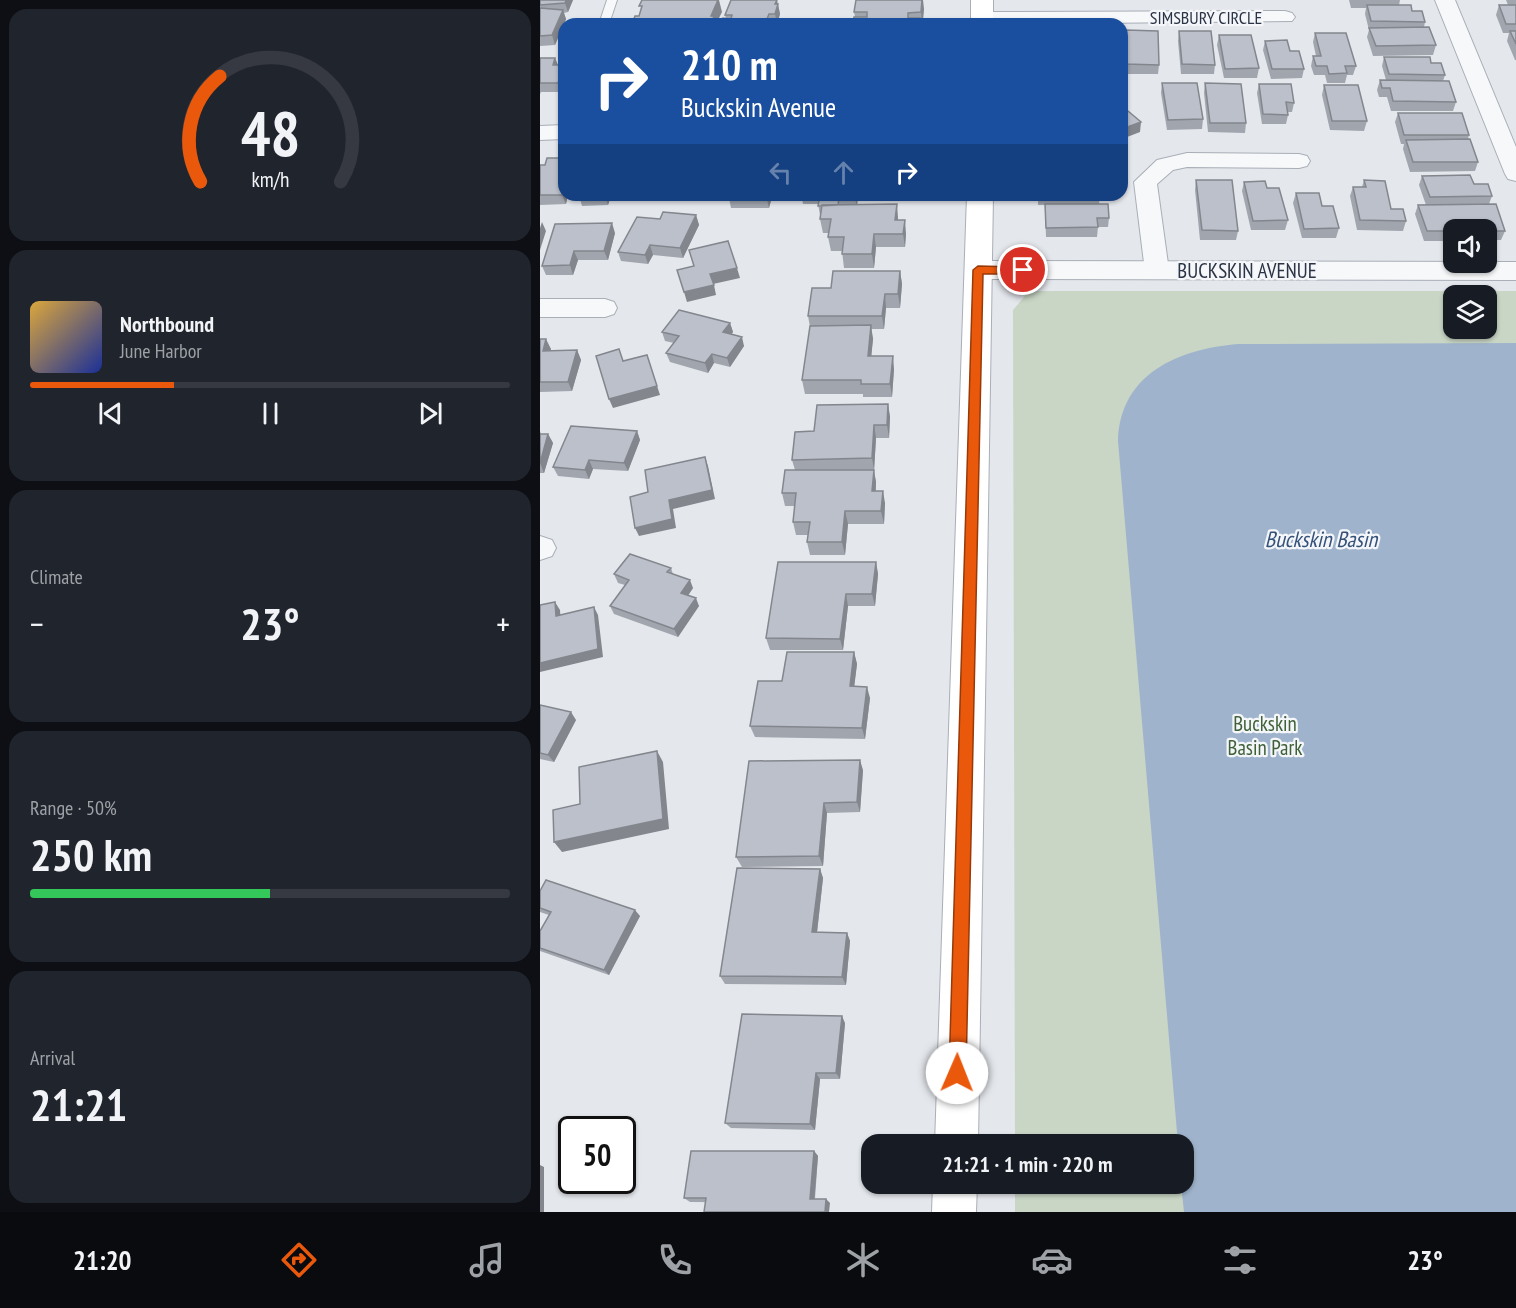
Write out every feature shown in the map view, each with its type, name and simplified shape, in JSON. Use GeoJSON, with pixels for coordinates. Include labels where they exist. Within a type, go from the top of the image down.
{"type":"FeatureCollection","features":[{"type":"Feature","properties":{"kind":"main road"},"geometry":{"type":"LineString","coordinates":[[956,1134],[980,201]]}},
{"type":"Feature","properties":{"kind":"main road"},"geometry":{"type":"LineString","coordinates":[[954,1212],[955,1194]]}},
{"type":"Feature","properties":{"kind":"street"},"geometry":{"type":"LineString","coordinates":[[1445,0],[1516,174]]}},
{"type":"Feature","properties":{"kind":"street","name":"SIMSBURY CIRCLE"},"geometry":{"type":"LineString","coordinates":[[982,14],[1286,18]]}},
{"type":"Feature","properties":{"kind":"street"},"geometry":{"type":"LineString","coordinates":[[540,132],[558,132]]}},
{"type":"Feature","properties":{"kind":"street"},"geometry":{"type":"LineString","coordinates":[[1157,271],[1145,182],[1165,165],[1187,160],[1299,160]]}},
{"type":"Feature","properties":{"kind":"street","name":"BUCKSKIN AVENUE"},"geometry":{"type":"LineString","coordinates":[[978,270],[1516,271]]}},
{"type":"Feature","properties":{"kind":"street"},"geometry":{"type":"LineString","coordinates":[[540,308],[605,308]]}},
{"type":"Feature","properties":{"kind":"lane"},"geometry":{"type":"LineString","coordinates":[[606,18],[612,0]]}},
{"type":"Feature","properties":{"kind":"green space","name":"Buckskin Basin"},"geometry":{"type":"Polygon","coordinates":[[[1029,291],[1443,291],[1443,339],[1497,339],[1497,291],[1516,291],[1516,1212],[1015,1212],[1015,1194],[1194,1194],[1194,1134],[1015,1134],[1013,310],[1029,291]]]}},
{"type":"Feature","properties":{"kind":"water","name":"Buckskin Basin"},"geometry":{"type":"Polygon","coordinates":[[[1516,343],[1516,1212],[1184,1212],[1182,1194],[1194,1194],[1194,1134],[1177,1134],[1118,441],[1121,418],[1129,398],[1141,382],[1157,369],[1195,352],[1238,344],[1516,343]]]}},
{"type":"Feature","properties":{"kind":"building"},"geometry":{"type":"Polygon","coordinates":[[[540,0],[566,0],[565,3],[540,5],[540,0]]]}},
{"type":"Feature","properties":{"kind":"building"},"geometry":{"type":"Polygon","coordinates":[[[642,0],[718,0],[711,16],[714,16],[713,18],[634,18],[639,16],[642,6],[639,6],[642,0]]]}},
{"type":"Feature","properties":{"kind":"building"},"geometry":{"type":"Polygon","coordinates":[[[731,0],[777,0],[775,4],[778,4],[775,14],[769,14],[767,18],[731,18],[732,15],[725,15],[731,0]]]}},
{"type":"Feature","properties":{"kind":"building"},"geometry":{"type":"Polygon","coordinates":[[[856,0],[922,0],[921,12],[908,13],[908,18],[854,18],[867,17],[867,12],[854,12],[856,0]]]}},
{"type":"Feature","properties":{"kind":"building"},"geometry":{"type":"Polygon","coordinates":[[[1367,5],[1411,5],[1412,11],[1422,11],[1425,22],[1371,21],[1367,5]]]}},
{"type":"Feature","properties":{"kind":"building"},"geometry":{"type":"Polygon","coordinates":[[[1499,5],[1516,5],[1516,24],[1506,24],[1499,5]]]}},
{"type":"Feature","properties":{"kind":"building"},"geometry":{"type":"Polygon","coordinates":[[[540,8],[563,10],[552,35],[540,36],[540,8]]]}},
{"type":"Feature","properties":{"kind":"building"},"geometry":{"type":"Polygon","coordinates":[[[1429,27],[1436,45],[1376,46],[1369,28],[1429,27]]]}},
{"type":"Feature","properties":{"kind":"building"},"geometry":{"type":"Polygon","coordinates":[[[1128,30],[1158,31],[1159,65],[1128,64],[1128,30]]]}},
{"type":"Feature","properties":{"kind":"building"},"geometry":{"type":"Polygon","coordinates":[[[1179,31],[1211,31],[1215,65],[1182,64],[1179,31]]]}},
{"type":"Feature","properties":{"kind":"building"},"geometry":{"type":"Polygon","coordinates":[[[1510,31],[1516,31],[1516,44],[1510,31]]]}},
{"type":"Feature","properties":{"kind":"building"},"geometry":{"type":"Polygon","coordinates":[[[1315,33],[1346,33],[1356,66],[1345,66],[1347,73],[1329,74],[1327,66],[1316,66],[1313,56],[1321,56],[1315,33]]]}},
{"type":"Feature","properties":{"kind":"building"},"geometry":{"type":"Polygon","coordinates":[[[1219,35],[1251,35],[1259,68],[1225,69],[1219,35]]]}},
{"type":"Feature","properties":{"kind":"building"},"geometry":{"type":"Polygon","coordinates":[[[1287,40],[1290,51],[1299,51],[1304,69],[1272,69],[1265,41],[1287,40]]]}},
{"type":"Feature","properties":{"kind":"building"},"geometry":{"type":"Polygon","coordinates":[[[1384,57],[1430,57],[1431,63],[1441,63],[1445,75],[1389,74],[1384,57]]]}},
{"type":"Feature","properties":{"kind":"building"},"geometry":{"type":"Polygon","coordinates":[[[540,58],[555,58],[553,65],[558,65],[558,83],[540,83],[540,58]]]}},
{"type":"Feature","properties":{"kind":"building"},"geometry":{"type":"Polygon","coordinates":[[[1380,80],[1449,81],[1456,102],[1393,101],[1390,88],[1382,88],[1380,80]]]}},
{"type":"Feature","properties":{"kind":"building"},"geometry":{"type":"Polygon","coordinates":[[[1162,83],[1197,83],[1203,119],[1168,120],[1162,83]]]}},
{"type":"Feature","properties":{"kind":"building"},"geometry":{"type":"Polygon","coordinates":[[[1205,83],[1241,84],[1246,123],[1210,123],[1205,83]]]}},
{"type":"Feature","properties":{"kind":"building"},"geometry":{"type":"Polygon","coordinates":[[[1259,84],[1291,84],[1294,103],[1286,102],[1288,115],[1263,114],[1259,84]]]}},
{"type":"Feature","properties":{"kind":"building"},"geometry":{"type":"Polygon","coordinates":[[[1324,85],[1358,85],[1367,121],[1332,121],[1324,85]]]}},
{"type":"Feature","properties":{"kind":"building"},"geometry":{"type":"Polygon","coordinates":[[[1128,111],[1141,122],[1128,127],[1128,111]]]}},
{"type":"Feature","properties":{"kind":"building"},"geometry":{"type":"Polygon","coordinates":[[[1398,113],[1462,113],[1469,135],[1404,135],[1398,113]]]}},
{"type":"Feature","properties":{"kind":"building"},"geometry":{"type":"Polygon","coordinates":[[[1470,139],[1478,162],[1413,162],[1406,140],[1470,139]]]}},
{"type":"Feature","properties":{"kind":"building"},"geometry":{"type":"Polygon","coordinates":[[[547,158],[558,158],[558,195],[540,195],[540,165],[545,165],[547,158]]]}},
{"type":"Feature","properties":{"kind":"building"},"geometry":{"type":"Polygon","coordinates":[[[1470,175],[1474,184],[1488,184],[1492,196],[1430,197],[1422,176],[1470,175]]]}},
{"type":"Feature","properties":{"kind":"building"},"geometry":{"type":"Polygon","coordinates":[[[1196,180],[1232,180],[1238,231],[1202,230],[1196,180]]]}},
{"type":"Feature","properties":{"kind":"building"},"geometry":{"type":"Polygon","coordinates":[[[1364,180],[1385,181],[1391,209],[1403,209],[1406,221],[1360,220],[1353,187],[1366,187],[1364,180]]]}},
{"type":"Feature","properties":{"kind":"building"},"geometry":{"type":"Polygon","coordinates":[[[1265,181],[1267,188],[1279,188],[1288,220],[1253,221],[1244,182],[1265,181]]]}},
{"type":"Feature","properties":{"kind":"building"},"geometry":{"type":"Polygon","coordinates":[[[1296,193],[1319,193],[1322,206],[1333,206],[1339,228],[1304,229],[1296,193]]]}},
{"type":"Feature","properties":{"kind":"building"},"geometry":{"type":"Polygon","coordinates":[[[819,201],[839,201],[838,205],[818,206],[819,201]]]}},
{"type":"Feature","properties":{"kind":"building"},"geometry":{"type":"Polygon","coordinates":[[[897,204],[895,220],[905,220],[903,234],[874,234],[872,254],[842,254],[844,237],[828,237],[831,219],[820,219],[822,205],[897,204]]]}},
{"type":"Feature","properties":{"kind":"building"},"geometry":{"type":"Polygon","coordinates":[[[1045,204],[1108,204],[1109,218],[1097,218],[1098,227],[1046,228],[1045,204]]]}},
{"type":"Feature","properties":{"kind":"building"},"geometry":{"type":"Polygon","coordinates":[[[1496,204],[1505,231],[1497,231],[1497,219],[1443,219],[1443,231],[1427,231],[1418,205],[1496,204]]]}},
{"type":"Feature","properties":{"kind":"building"},"geometry":{"type":"Polygon","coordinates":[[[663,212],[696,215],[680,248],[650,245],[645,255],[618,252],[637,217],[660,219],[663,212]]]}},
{"type":"Feature","properties":{"kind":"building"},"geometry":{"type":"Polygon","coordinates":[[[612,223],[604,251],[574,251],[570,265],[542,266],[555,224],[612,223]]]}},
{"type":"Feature","properties":{"kind":"building"},"geometry":{"type":"Polygon","coordinates":[[[728,241],[737,268],[710,274],[714,285],[684,292],[677,270],[694,266],[689,250],[728,241]]]}},
{"type":"Feature","properties":{"kind":"building"},"geometry":{"type":"Polygon","coordinates":[[[833,271],[900,271],[898,294],[885,294],[882,316],[808,316],[812,288],[831,288],[833,271]]]}},
{"type":"Feature","properties":{"kind":"building"},"geometry":{"type":"Polygon","coordinates":[[[679,310],[730,323],[723,332],[742,337],[727,358],[712,354],[705,363],[666,353],[679,336],[662,332],[679,310]]]}},
{"type":"Feature","properties":{"kind":"building"},"geometry":{"type":"Polygon","coordinates":[[[871,325],[868,356],[893,356],[890,384],[861,384],[861,380],[802,380],[810,326],[871,325]]]}},
{"type":"Feature","properties":{"kind":"building"},"geometry":{"type":"Polygon","coordinates":[[[540,339],[546,339],[543,351],[577,350],[568,382],[540,382],[540,339]]]}},
{"type":"Feature","properties":{"kind":"building"},"geometry":{"type":"Polygon","coordinates":[[[619,349],[623,361],[647,355],[657,386],[609,399],[596,356],[619,349]]]}},
{"type":"Feature","properties":{"kind":"building"},"geometry":{"type":"Polygon","coordinates":[[[888,404],[887,425],[874,425],[872,458],[792,460],[795,432],[814,431],[817,405],[888,404]]]}},
{"type":"Feature","properties":{"kind":"building"},"geometry":{"type":"Polygon","coordinates":[[[571,426],[637,431],[624,463],[589,460],[585,470],[553,467],[571,426]]]}},
{"type":"Feature","properties":{"kind":"building"},"geometry":{"type":"Polygon","coordinates":[[[540,434],[548,434],[540,463],[540,434]]]}},
{"type":"Feature","properties":{"kind":"building"},"geometry":{"type":"Polygon","coordinates":[[[705,457],[712,490],[669,500],[672,519],[635,528],[630,497],[648,492],[645,470],[705,457]]]}},
{"type":"Feature","properties":{"kind":"building"},"geometry":{"type":"Polygon","coordinates":[[[785,470],[874,470],[872,491],[883,491],[881,511],[845,511],[842,542],[807,542],[810,522],[793,522],[796,493],[782,493],[785,470]]]}},
{"type":"Feature","properties":{"kind":"building"},"geometry":{"type":"Polygon","coordinates":[[[630,554],[671,568],[667,572],[690,580],[681,593],[696,598],[674,629],[610,606],[629,580],[614,574],[630,554]]]}},
{"type":"Feature","properties":{"kind":"building"},"geometry":{"type":"Polygon","coordinates":[[[778,562],[876,562],[872,594],[846,594],[840,639],[766,638],[778,562]]]}},
{"type":"Feature","properties":{"kind":"building"},"geometry":{"type":"Polygon","coordinates":[[[555,602],[556,616],[594,607],[598,649],[540,663],[540,605],[555,602]]]}},
{"type":"Feature","properties":{"kind":"building"},"geometry":{"type":"Polygon","coordinates":[[[787,652],[854,652],[850,686],[867,687],[862,728],[750,726],[758,681],[782,681],[787,652]]]}},
{"type":"Feature","properties":{"kind":"building"},"geometry":{"type":"Polygon","coordinates":[[[540,705],[571,712],[548,755],[540,753],[540,705]]]}},
{"type":"Feature","properties":{"kind":"building"},"geometry":{"type":"Polygon","coordinates":[[[657,751],[663,819],[554,842],[553,810],[580,804],[579,767],[657,751]]]}},
{"type":"Feature","properties":{"kind":"building"},"geometry":{"type":"Polygon","coordinates":[[[860,760],[857,802],[824,803],[819,856],[736,857],[749,761],[860,760]]]}},
{"type":"Feature","properties":{"kind":"building"},"geometry":{"type":"Polygon","coordinates":[[[737,868],[820,869],[812,932],[847,933],[842,977],[720,976],[737,868]]]}},
{"type":"Feature","properties":{"kind":"building"},"geometry":{"type":"Polygon","coordinates":[[[546,880],[635,910],[604,970],[540,948],[540,931],[551,912],[540,908],[540,891],[546,880]]]}},
{"type":"Feature","properties":{"kind":"building"},"geometry":{"type":"Polygon","coordinates":[[[742,1014],[842,1016],[836,1073],[816,1073],[810,1124],[725,1123],[742,1014]]]}},
{"type":"Feature","properties":{"kind":"building"},"geometry":{"type":"Polygon","coordinates":[[[691,1151],[814,1151],[810,1199],[826,1199],[825,1212],[704,1212],[706,1198],[684,1198],[691,1151]]]}},
{"type":"Feature","properties":{"kind":"route"},"geometry":{"type":"LineString","coordinates":[[957,1073],[978,270],[1023,270]]}},
{"type":"Feature","properties":{"kind":"park label","name":"Buckskin Basin Park"},"geometry":{"type":"Point","coordinates":[1265,736]}}]}
